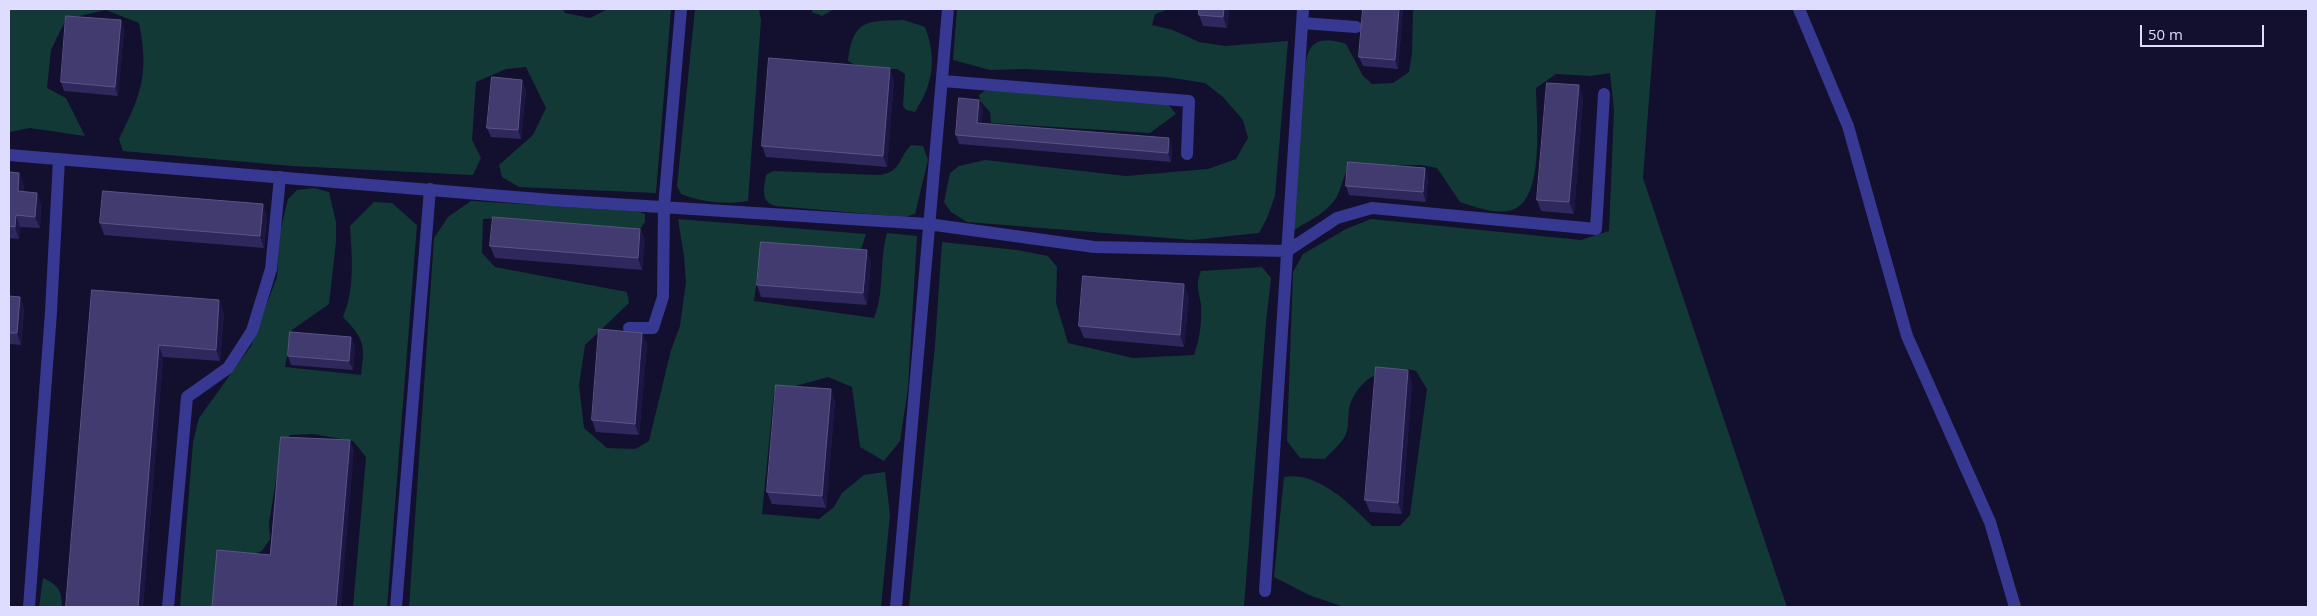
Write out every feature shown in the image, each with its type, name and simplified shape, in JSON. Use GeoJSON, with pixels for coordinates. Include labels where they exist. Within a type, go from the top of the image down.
{"type":"FeatureCollection","features":[{"type":"Feature","properties":{"kind":"lane"},"geometry":{"type":"LineString","coordinates":[[629,328],[653,328],[663,297],[664,207],[681,9]]}},
{"type":"Feature","properties":{"kind":"lane"},"geometry":{"type":"LineString","coordinates":[[896,607],[948,9]]}},
{"type":"Feature","properties":{"kind":"lane"},"geometry":{"type":"LineString","coordinates":[[1265,590],[1303,9]]}},
{"type":"Feature","properties":{"kind":"lane"},"geometry":{"type":"LineString","coordinates":[[1799,9],[1848,126],[1907,336],[1990,522],[2015,607]]}},
{"type":"Feature","properties":{"kind":"lane"},"geometry":{"type":"LineString","coordinates":[[1302,22],[1356,27]]}},
{"type":"Feature","properties":{"kind":"lane"},"geometry":{"type":"LineString","coordinates":[[943,81],[1189,101],[1187,154]]}},
{"type":"Feature","properties":{"kind":"lane"},"geometry":{"type":"LineString","coordinates":[[9,155],[430,190],[928,224],[1094,247],[1288,251],[1337,218],[1372,208],[1596,229],[1604,94]]}},
{"type":"Feature","properties":{"kind":"lane"},"geometry":{"type":"LineString","coordinates":[[29,607],[51,312],[59,159]]}},
{"type":"Feature","properties":{"kind":"lane"},"geometry":{"type":"LineString","coordinates":[[168,607],[187,397],[228,368],[252,331],[271,269],[280,177]]}},
{"type":"Feature","properties":{"kind":"lane"},"geometry":{"type":"LineString","coordinates":[[396,607],[430,190]]}},
{"type":"Feature","properties":{"kind":"green space"},"geometry":{"type":"Polygon","coordinates":[[[9,9],[563,9],[565,13],[590,18],[608,9],[671,9],[656,193],[519,187],[502,177],[499,165],[533,135],[546,108],[526,67],[506,69],[476,82],[472,140],[481,158],[473,175],[292,166],[123,151],[119,139],[133,109],[141,82],[143,70],[142,40],[139,23],[106,10],[66,19],[51,50],[47,88],[66,98],[85,136],[30,128],[9,132],[9,9]]]}},
{"type":"Feature","properties":{"kind":"green space"},"geometry":{"type":"Polygon","coordinates":[[[695,9],[759,9],[761,20],[748,201],[723,203],[697,199],[681,194],[677,186],[695,9]]]}},
{"type":"Feature","properties":{"kind":"green space"},"geometry":{"type":"Polygon","coordinates":[[[812,9],[834,9],[822,16],[812,12],[812,9]]]}},
{"type":"Feature","properties":{"kind":"green space"},"geometry":{"type":"Polygon","coordinates":[[[957,9],[1169,9],[1155,14],[1152,25],[1173,30],[1199,42],[1225,46],[1288,41],[1275,196],[1259,233],[1192,240],[967,222],[951,212],[944,202],[950,173],[959,166],[985,160],[1126,176],[1208,169],[1236,159],[1248,138],[1243,120],[1223,97],[1205,83],[1166,77],[1024,69],[990,70],[953,60],[957,9]]]}},
{"type":"Feature","properties":{"kind":"green space"},"geometry":{"type":"Polygon","coordinates":[[[1413,9],[1656,9],[1643,178],[1787,607],[1344,607],[1309,595],[1274,577],[1284,477],[1297,476],[1321,484],[1354,508],[1372,526],[1400,526],[1410,515],[1427,389],[1416,371],[1396,369],[1376,374],[1360,387],[1354,395],[1349,409],[1347,432],[1338,445],[1325,459],[1300,458],[1287,441],[1293,272],[1303,254],[1346,229],[1371,219],[1581,240],[1609,231],[1614,110],[1610,73],[1591,76],[1556,74],[1536,88],[1537,155],[1535,174],[1530,191],[1523,203],[1512,210],[1492,211],[1460,202],[1437,168],[1421,165],[1351,166],[1338,194],[1330,206],[1293,231],[1302,100],[1309,51],[1316,43],[1326,40],[1346,44],[1363,76],[1372,84],[1393,83],[1409,72],[1412,54],[1413,9]]]}},
{"type":"Feature","properties":{"kind":"green space"},"geometry":{"type":"Polygon","coordinates":[[[904,20],[925,27],[931,50],[932,61],[929,81],[915,112],[906,110],[903,106],[905,74],[897,69],[861,68],[848,61],[854,37],[864,25],[871,22],[904,20]]]}},
{"type":"Feature","properties":{"kind":"green space"},"geometry":{"type":"Polygon","coordinates":[[[986,90],[1168,104],[1176,114],[1150,133],[991,123],[990,112],[980,101],[979,95],[986,90]]]}},
{"type":"Feature","properties":{"kind":"green space"},"geometry":{"type":"Polygon","coordinates":[[[911,145],[923,146],[928,160],[915,214],[905,217],[775,206],[770,204],[765,198],[766,175],[773,171],[880,175],[896,168],[911,145]]]}},
{"type":"Feature","properties":{"kind":"green space"},"geometry":{"type":"Polygon","coordinates":[[[314,188],[329,192],[336,222],[336,242],[329,304],[292,330],[285,367],[361,375],[362,343],[356,332],[343,317],[351,284],[350,226],[374,202],[392,203],[417,225],[387,607],[353,607],[366,457],[353,441],[313,434],[290,435],[282,446],[269,523],[270,539],[262,551],[253,554],[218,554],[212,607],[180,607],[193,442],[199,418],[251,346],[277,277],[280,232],[288,199],[297,190],[314,188]]]}},
{"type":"Feature","properties":{"kind":"green space"},"geometry":{"type":"Polygon","coordinates":[[[471,201],[637,211],[645,214],[645,222],[640,229],[505,218],[483,219],[482,253],[495,267],[627,292],[629,303],[585,345],[579,385],[584,428],[607,448],[635,449],[649,441],[671,350],[680,326],[686,282],[678,219],[866,234],[861,250],[761,251],[754,301],[874,318],[880,297],[883,254],[887,233],[917,236],[908,388],[900,441],[884,461],[860,447],[852,387],[828,377],[774,392],[762,514],[819,519],[834,507],[842,493],[864,475],[885,472],[890,515],[881,607],[409,607],[434,238],[448,217],[471,201]]]}},
{"type":"Feature","properties":{"kind":"green space"},"geometry":{"type":"Polygon","coordinates":[[[942,242],[1017,250],[1048,256],[1057,267],[1056,303],[1068,343],[1133,358],[1194,355],[1201,324],[1198,284],[1201,271],[1262,267],[1271,278],[1244,607],[909,607],[935,345],[942,242]]]}},
{"type":"Feature","properties":{"kind":"green space"},"geometry":{"type":"Polygon","coordinates":[[[43,578],[56,586],[60,592],[62,607],[39,607],[43,578]]]}},
{"type":"Feature","properties":{"kind":"building"},"geometry":{"type":"Polygon","coordinates":[[[1199,9],[1224,9],[1223,17],[1199,15],[1199,9]]]}},
{"type":"Feature","properties":{"kind":"building"},"geometry":{"type":"Polygon","coordinates":[[[1363,9],[1399,9],[1395,60],[1359,57],[1363,9]]]}},
{"type":"Feature","properties":{"kind":"building"},"geometry":{"type":"Polygon","coordinates":[[[66,16],[121,20],[115,87],[61,82],[66,16]]]}},
{"type":"Feature","properties":{"kind":"building"},"geometry":{"type":"Polygon","coordinates":[[[769,58],[890,68],[883,156],[762,146],[769,58]]]}},
{"type":"Feature","properties":{"kind":"building"},"geometry":{"type":"Polygon","coordinates":[[[492,77],[522,80],[518,130],[487,128],[492,77]]]}},
{"type":"Feature","properties":{"kind":"building"},"geometry":{"type":"Polygon","coordinates":[[[1547,83],[1579,85],[1569,202],[1537,200],[1547,83]]]}},
{"type":"Feature","properties":{"kind":"building"},"geometry":{"type":"Polygon","coordinates":[[[959,98],[979,100],[977,123],[1169,138],[1168,153],[956,135],[959,98]]]}},
{"type":"Feature","properties":{"kind":"building"},"geometry":{"type":"Polygon","coordinates":[[[1348,162],[1425,168],[1423,192],[1346,186],[1348,162]]]}},
{"type":"Feature","properties":{"kind":"building"},"geometry":{"type":"Polygon","coordinates":[[[9,172],[19,173],[18,191],[37,193],[35,217],[16,215],[15,227],[9,226],[9,172]]]}},
{"type":"Feature","properties":{"kind":"building"},"geometry":{"type":"Polygon","coordinates":[[[103,191],[263,204],[260,236],[100,223],[103,191]]]}},
{"type":"Feature","properties":{"kind":"building"},"geometry":{"type":"Polygon","coordinates":[[[493,217],[640,229],[638,258],[490,246],[493,217]]]}},
{"type":"Feature","properties":{"kind":"building"},"geometry":{"type":"Polygon","coordinates":[[[761,242],[867,250],[863,293],[757,285],[761,242]]]}},
{"type":"Feature","properties":{"kind":"building"},"geometry":{"type":"Polygon","coordinates":[[[1083,276],[1184,284],[1180,335],[1079,326],[1083,276]]]}},
{"type":"Feature","properties":{"kind":"building"},"geometry":{"type":"Polygon","coordinates":[[[92,290],[219,300],[216,350],[159,345],[138,607],[66,607],[92,290]]]}},
{"type":"Feature","properties":{"kind":"building"},"geometry":{"type":"Polygon","coordinates":[[[9,296],[20,297],[17,333],[9,333],[9,296]]]}},
{"type":"Feature","properties":{"kind":"building"},"geometry":{"type":"Polygon","coordinates":[[[599,329],[642,333],[635,424],[592,420],[599,329]]]}},
{"type":"Feature","properties":{"kind":"building"},"geometry":{"type":"Polygon","coordinates":[[[290,332],[351,337],[349,361],[288,356],[290,332]]]}},
{"type":"Feature","properties":{"kind":"building"},"geometry":{"type":"Polygon","coordinates":[[[1376,367],[1408,370],[1398,503],[1365,500],[1376,367]]]}},
{"type":"Feature","properties":{"kind":"building"},"geometry":{"type":"Polygon","coordinates":[[[776,385],[831,389],[822,496],[767,492],[776,385]]]}},
{"type":"Feature","properties":{"kind":"building"},"geometry":{"type":"Polygon","coordinates":[[[281,437],[350,440],[336,607],[212,607],[217,550],[270,555],[281,437]]]}}]}
